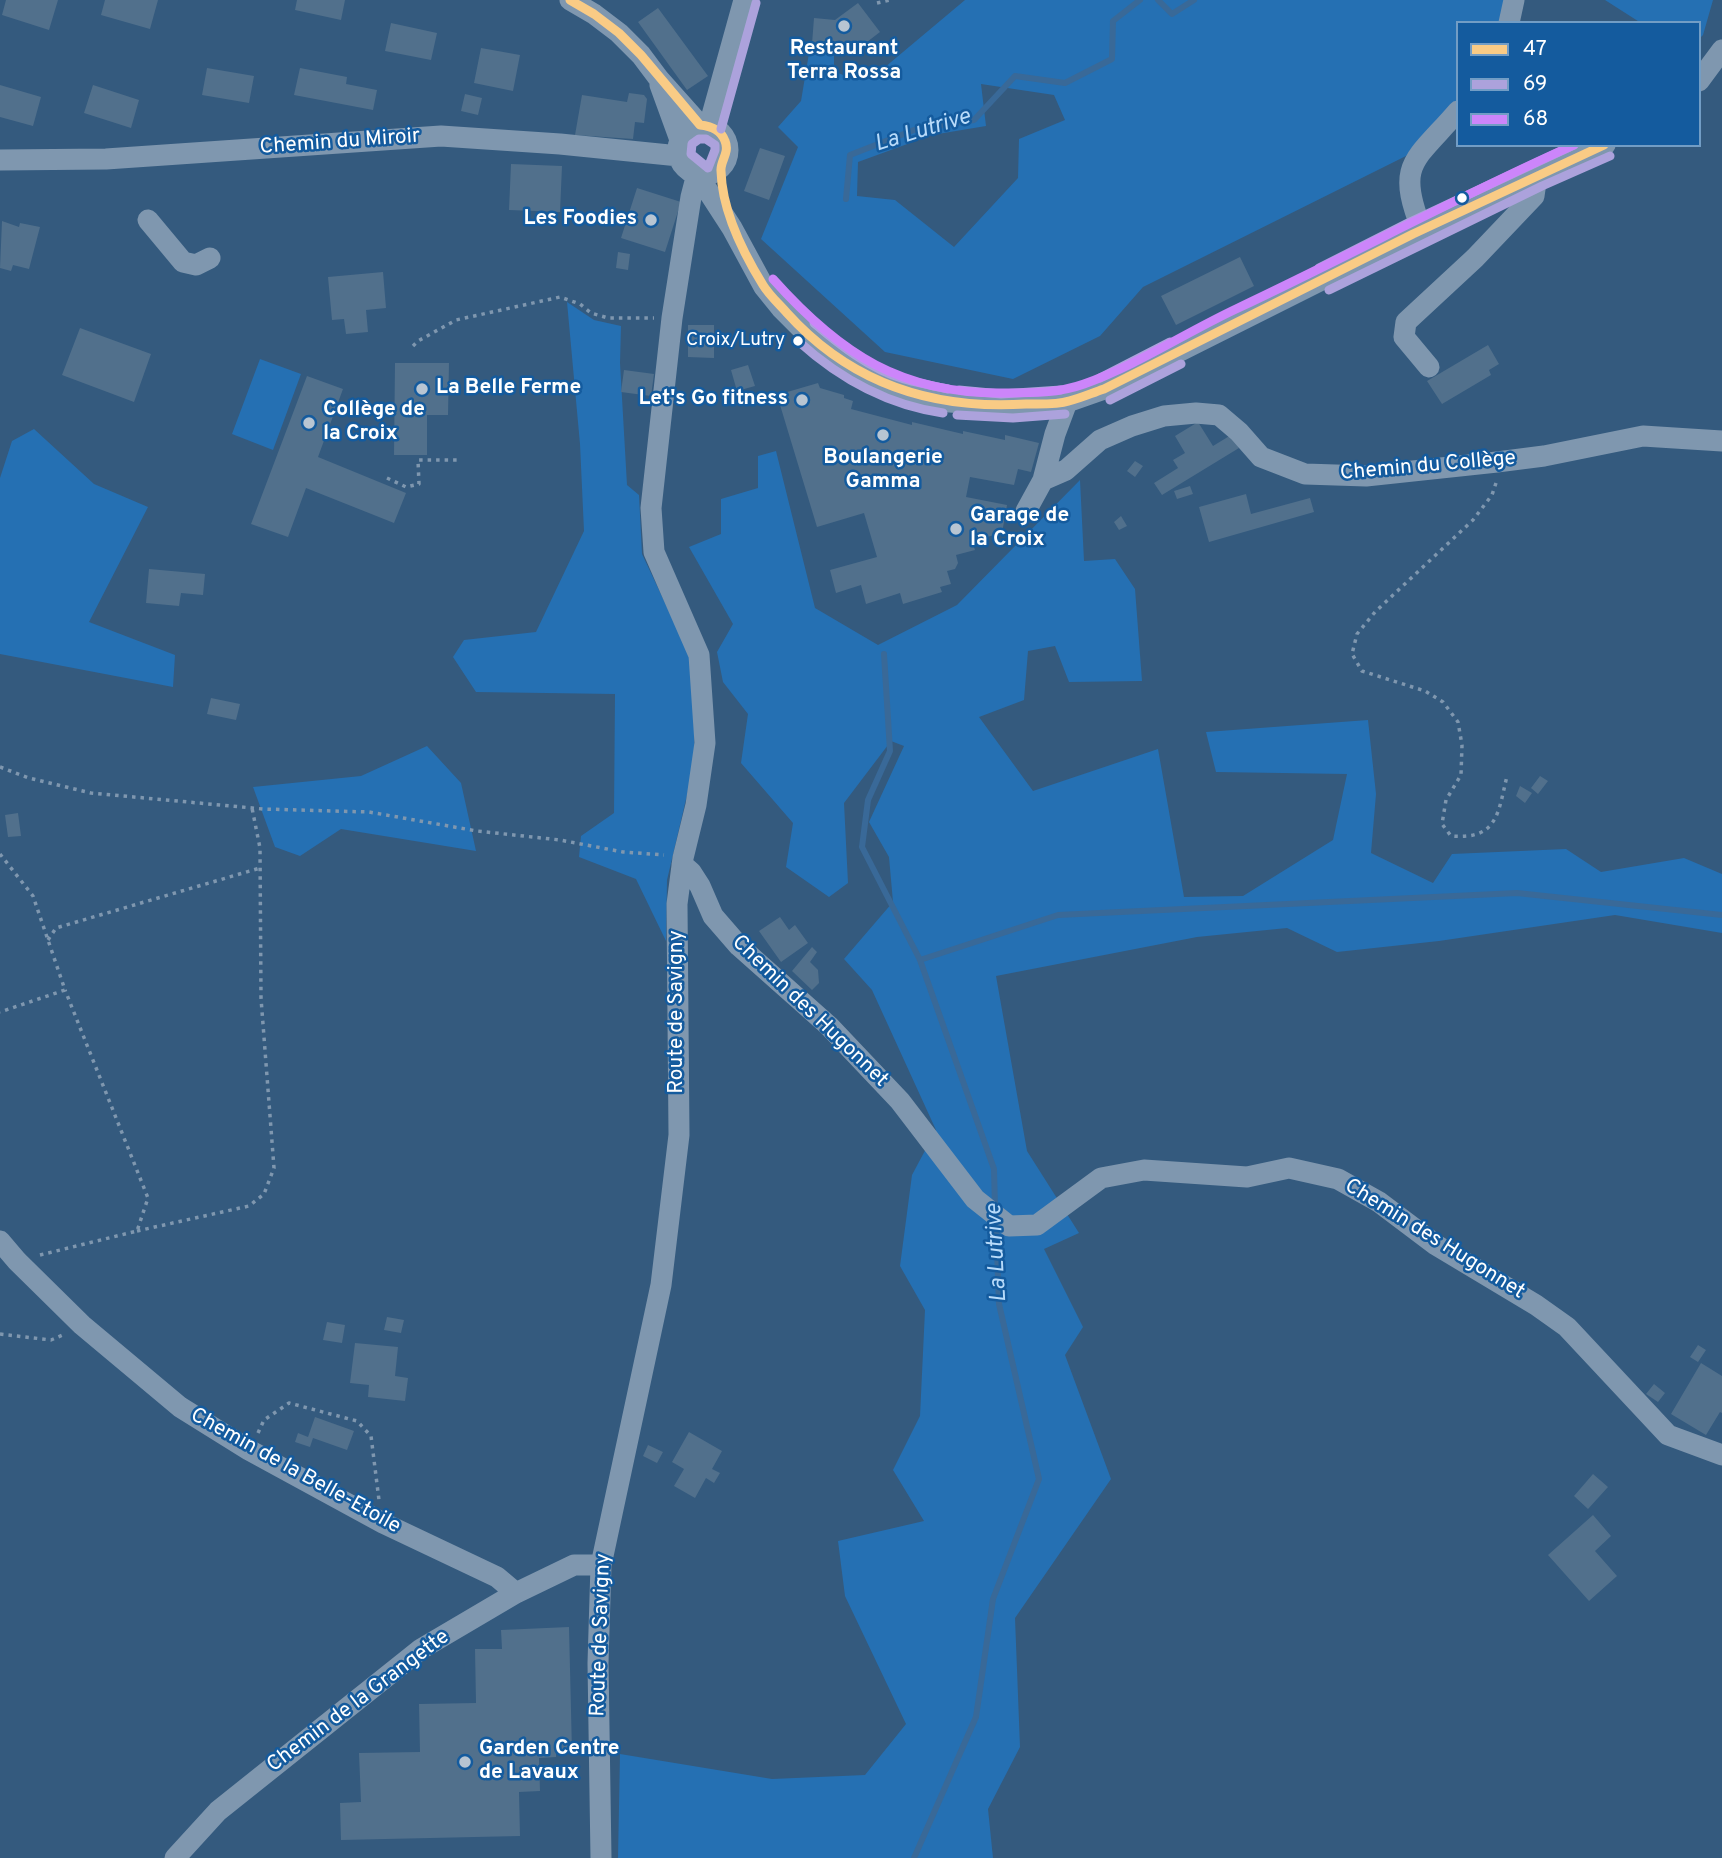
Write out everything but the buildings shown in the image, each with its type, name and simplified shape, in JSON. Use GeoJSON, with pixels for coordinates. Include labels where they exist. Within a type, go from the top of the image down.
{"type":"FeatureCollection","features":[{"type":"Feature","properties":{"kind":"street"},"geometry":{"type":"LineString","coordinates":[[570,0],[619,33],[705,126]]}},
{"type":"Feature","properties":{"kind":"street"},"geometry":{"type":"LineString","coordinates":[[705,126],[744,0]]}},
{"type":"Feature","properties":{"kind":"street"},"geometry":{"type":"LineString","coordinates":[[1509,21],[1514,0]]}},
{"type":"Feature","properties":{"kind":"street"},"geometry":{"type":"LineString","coordinates":[[1701,78],[1722,50]]}},
{"type":"Feature","properties":{"kind":"street"},"geometry":{"type":"LineString","coordinates":[[659,79],[685,167],[705,175],[720,168],[727,155],[726,140],[716,129],[705,126],[692,128],[680,148]]}},
{"type":"Feature","properties":{"kind":"street"},"geometry":{"type":"LineString","coordinates":[[1422,230],[1410,200],[1408,182],[1411,164],[1456,113]]}},
{"type":"Feature","properties":{"kind":"street","name":"Chemin du Miroir"},"geometry":{"type":"LineString","coordinates":[[0,160],[106,159],[441,136],[680,148]]}},
{"type":"Feature","properties":{"kind":"street"},"geometry":{"type":"LineString","coordinates":[[697,174],[732,228],[764,287],[781,308],[827,350],[860,372],[897,390],[950,402],[1001,406],[1066,402],[1104,389],[1422,230],[1537,174],[1600,147]]}},
{"type":"Feature","properties":{"kind":"street"},"geometry":{"type":"LineString","coordinates":[[720,168],[732,228]]}},
{"type":"Feature","properties":{"kind":"street","name":"Route de Savigny"},"geometry":{"type":"LineString","coordinates":[[601,1858],[598,1663],[601,1565],[661,1285],[679,1135],[677,904],[705,743],[699,655],[654,552],[651,508],[672,318],[697,174]]}},
{"type":"Feature","properties":{"kind":"street"},"geometry":{"type":"LineString","coordinates":[[1429,367],[1404,337],[1406,322],[1475,258],[1534,196],[1537,174]]}},
{"type":"Feature","properties":{"kind":"street"},"geometry":{"type":"LineString","coordinates":[[148,220],[183,262],[196,265],[210,258]]}},
{"type":"Feature","properties":{"kind":"street"},"geometry":{"type":"LineString","coordinates":[[1026,511],[1043,480],[1066,402]]}},
{"type":"Feature","properties":{"kind":"street","name":"Chemin du Collège"},"geometry":{"type":"LineString","coordinates":[[1043,480],[1066,470],[1100,440],[1164,416],[1196,413],[1219,415],[1239,432],[1261,457],[1305,474],[1366,476],[1497,463],[1643,436],[1722,441]]}},
{"type":"Feature","properties":{"kind":"street","name":"Chemin des Hugonnet"},"geometry":{"type":"LineString","coordinates":[[683,861],[700,886],[713,916],[738,946],[829,1026],[900,1101],[975,1199],[1009,1226],[1037,1225],[1101,1178],[1144,1170],[1247,1177],[1289,1168],[1338,1179],[1378,1202],[1436,1245],[1567,1326],[1668,1436],[1722,1455]]}},
{"type":"Feature","properties":{"kind":"street","name":"Chemin de la Belle-Etoile"},"geometry":{"type":"LineString","coordinates":[[0,1241],[16,1261],[82,1325],[180,1407],[249,1450],[383,1523],[497,1577],[516,1593]]}},
{"type":"Feature","properties":{"kind":"street","name":"Chemin de la Grangette"},"geometry":{"type":"LineString","coordinates":[[176,1858],[218,1811],[421,1649],[516,1593],[574,1565],[601,1565]]}},
{"type":"Feature","properties":{"kind":"path"},"geometry":{"type":"LineString","coordinates":[[877,4],[890,0]]}},
{"type":"Feature","properties":{"kind":"path"},"geometry":{"type":"LineString","coordinates":[[413,346],[456,320],[560,297],[580,304],[591,313],[608,318],[663,318]]}},
{"type":"Feature","properties":{"kind":"path"},"geometry":{"type":"LineString","coordinates":[[387,478],[407,486],[419,484],[418,460],[457,460]]}},
{"type":"Feature","properties":{"kind":"path"},"geometry":{"type":"LineString","coordinates":[[1497,463],[1497,478],[1492,495],[1473,520],[1376,612],[1357,634],[1352,654],[1362,671],[1425,691],[1443,702],[1458,722],[1462,745],[1461,775],[1446,800],[1442,824],[1451,836],[1468,837],[1486,832],[1498,816],[1507,776]]}},
{"type":"Feature","properties":{"kind":"path"},"geometry":{"type":"LineString","coordinates":[[0,767],[30,778],[91,793],[252,808],[369,812],[477,831],[561,840],[683,861]]}},
{"type":"Feature","properties":{"kind":"path"},"geometry":{"type":"LineString","coordinates":[[16,1261],[249,1206],[264,1194],[274,1168],[261,998],[260,848],[252,808]]}},
{"type":"Feature","properties":{"kind":"path"},"geometry":{"type":"LineString","coordinates":[[0,854],[33,896],[65,990],[148,1198],[137,1231]]}},
{"type":"Feature","properties":{"kind":"path"},"geometry":{"type":"LineString","coordinates":[[48,940],[56,928],[260,868]]}},
{"type":"Feature","properties":{"kind":"path"},"geometry":{"type":"LineString","coordinates":[[0,1012],[65,990]]}},
{"type":"Feature","properties":{"kind":"path"},"geometry":{"type":"LineString","coordinates":[[0,1334],[51,1340],[82,1325]]}},
{"type":"Feature","properties":{"kind":"path"},"geometry":{"type":"LineString","coordinates":[[249,1450],[264,1420],[289,1404],[357,1421],[370,1436],[383,1523]]}},
{"type":"Feature","properties":{"kind":"shaded area"},"geometry":{"type":"Polygon","coordinates":[[[965,0],[1507,0],[1502,21],[1456,21],[1456,106],[1416,151],[1143,287],[1100,336],[1013,379],[885,352],[761,239],[798,147],[778,127],[801,101],[810,47],[834,54],[834,71],[854,80],[872,78],[965,0]],[[981,84],[986,126],[932,135],[858,162],[857,196],[895,200],[954,247],[1018,178],[1019,139],[1065,120],[1054,95],[981,84]]]}},
{"type":"Feature","properties":{"kind":"shaded area"},"geometry":{"type":"Polygon","coordinates":[[[1605,0],[1713,0],[1701,37],[1701,21],[1638,21],[1605,0]]]}},
{"type":"Feature","properties":{"kind":"shaded area"},"geometry":{"type":"Polygon","coordinates":[[[567,302],[594,320],[621,326],[620,363],[627,485],[639,495],[642,554],[692,660],[695,761],[667,880],[666,941],[636,879],[579,857],[581,836],[614,813],[615,694],[476,692],[453,657],[464,640],[536,632],[584,531],[580,444],[567,302]]]}},
{"type":"Feature","properties":{"kind":"shaded area"},"geometry":{"type":"Polygon","coordinates":[[[260,359],[301,374],[273,450],[232,434],[260,359]]]}},
{"type":"Feature","properties":{"kind":"shaded area"},"geometry":{"type":"Polygon","coordinates":[[[34,429],[94,484],[148,507],[89,622],[175,655],[173,687],[0,654],[0,478],[12,441],[34,429]]]}},
{"type":"Feature","properties":{"kind":"shaded area"},"geometry":{"type":"Polygon","coordinates":[[[776,451],[815,608],[878,645],[957,605],[1080,480],[1084,561],[1115,559],[1135,589],[1142,681],[1069,682],[1055,646],[1028,651],[1024,700],[979,717],[1033,791],[1158,749],[1184,897],[1243,896],[1333,840],[1347,774],[1216,772],[1206,732],[1368,720],[1376,794],[1371,853],[1433,883],[1452,854],[1566,849],[1601,872],[1684,858],[1722,874],[1722,933],[1615,915],[1439,941],[1337,952],[1287,928],[1197,937],[996,976],[1027,1151],[1079,1233],[1044,1249],[1083,1327],[1065,1355],[1111,1479],[1015,1618],[1020,1747],[988,1809],[993,1858],[618,1858],[620,1754],[772,1779],[865,1775],[906,1724],[845,1596],[838,1541],[924,1521],[893,1470],[920,1416],[925,1310],[900,1266],[912,1175],[936,1130],[872,990],[844,959],[893,902],[889,857],[869,822],[904,746],[891,741],[844,803],[848,883],[829,897],[786,867],[793,823],[741,763],[748,714],[723,682],[717,652],[733,624],[689,547],[721,534],[721,499],[758,488],[758,456],[776,451]]]}},
{"type":"Feature","properties":{"kind":"shaded area"},"geometry":{"type":"Polygon","coordinates":[[[427,746],[461,783],[476,851],[341,829],[300,856],[275,847],[253,787],[361,776],[427,746]]]}},
{"type":"Feature","properties":{"kind":"waterway","name":"La Lutrive"},"geometry":{"type":"LineString","coordinates":[[846,199],[850,155],[914,130],[974,120],[1015,76],[1065,83],[1112,59],[1113,21],[1140,0]]}},
{"type":"Feature","properties":{"kind":"waterway","name":"La Lutrive"},"geometry":{"type":"LineString","coordinates":[[1158,0],[1172,14],[1194,0]]}},
{"type":"Feature","properties":{"kind":"waterway","name":"La Lutrive"},"geometry":{"type":"LineString","coordinates":[[884,654],[890,751],[868,800],[862,847],[920,960],[994,1169],[995,1208]]}},
{"type":"Feature","properties":{"kind":"waterway"},"geometry":{"type":"LineString","coordinates":[[920,960],[1058,915],[1517,893],[1722,915]]}},
{"type":"Feature","properties":{"kind":"waterway","name":"La Lutrive"},"geometry":{"type":"LineString","coordinates":[[914,1858],[976,1717],[993,1599],[1039,1479],[999,1304],[996,1222]]}},
{"type":"Feature","properties":{"kind":"transit line","name":"47"},"geometry":{"type":"LineString","coordinates":[[570,0],[619,33],[700,125],[708,126],[721,134],[726,145],[721,171],[722,186],[729,216],[755,272],[787,313],[812,338],[866,375],[926,397],[958,402],[991,405],[1053,404],[1104,389],[1413,234],[1600,147]]}},
{"type":"Feature","properties":{"kind":"transit line","name":"69"},"geometry":{"type":"LineString","coordinates":[[721,129],[756,3]]}},
{"type":"Feature","properties":{"kind":"transit line","name":"69"},"geometry":{"type":"LineString","coordinates":[[699,139],[706,139],[715,145],[708,168],[691,154],[692,144],[699,139]]}},
{"type":"Feature","properties":{"kind":"transit line","name":"69"},"geometry":{"type":"LineString","coordinates":[[1319,268],[1570,147]]}},
{"type":"Feature","properties":{"kind":"transit line","name":"68"},"geometry":{"type":"LineString","coordinates":[[773,279],[798,306],[849,349],[904,378],[935,387],[969,392],[1026,393],[1065,389],[1123,368],[1217,318],[1570,147]]}},
{"type":"Feature","properties":{"kind":"transit line","name":"69"},"geometry":{"type":"LineString","coordinates":[[1329,290],[1542,186],[1610,156]]}},
{"type":"Feature","properties":{"kind":"transit line","name":"69"},"geometry":{"type":"LineString","coordinates":[[814,323],[867,363],[891,375],[948,389]]}},
{"type":"Feature","properties":{"kind":"transit line","name":"69"},"geometry":{"type":"LineString","coordinates":[[798,341],[830,367],[865,388],[903,404],[943,413]]}},
{"type":"Feature","properties":{"kind":"transit line","name":"69"},"geometry":{"type":"LineString","coordinates":[[1100,378],[1170,342]]}},
{"type":"Feature","properties":{"kind":"transit line","name":"69"},"geometry":{"type":"LineString","coordinates":[[1110,400],[1181,364]]}},
{"type":"Feature","properties":{"kind":"transit line","name":"69"},"geometry":{"type":"LineString","coordinates":[[959,390],[1001,394],[1061,390]]}},
{"type":"Feature","properties":{"kind":"transit line","name":"69"},"geometry":{"type":"LineString","coordinates":[[957,415],[1013,418],[1065,414]]}},
{"type":"Feature","properties":{"kind":"place","name":"Restaurant Terra Rossa"},"geometry":{"type":"Point","coordinates":[844,26]}},
{"type":"Feature","properties":{"kind":"place","name":"Les Foodies"},"geometry":{"type":"Point","coordinates":[651,220]}},
{"type":"Feature","properties":{"kind":"place","name":"Croix/Lutry"},"geometry":{"type":"Point","coordinates":[798,341]}},
{"type":"Feature","properties":{"kind":"place","name":"La Belle Ferme"},"geometry":{"type":"Point","coordinates":[422,389]}},
{"type":"Feature","properties":{"kind":"place","name":"Let's Go fitness"},"geometry":{"type":"Point","coordinates":[802,400]}},
{"type":"Feature","properties":{"kind":"place","name":"Collège de la Croix"},"geometry":{"type":"Point","coordinates":[309,423]}},
{"type":"Feature","properties":{"kind":"place","name":"Boulangerie Gamma"},"geometry":{"type":"Point","coordinates":[883,435]}},
{"type":"Feature","properties":{"kind":"place","name":"Garage de la Croix"},"geometry":{"type":"Point","coordinates":[956,529]}},
{"type":"Feature","properties":{"kind":"place","name":"Garden Centre de Lavaux"},"geometry":{"type":"Point","coordinates":[465,1762]}}]}
